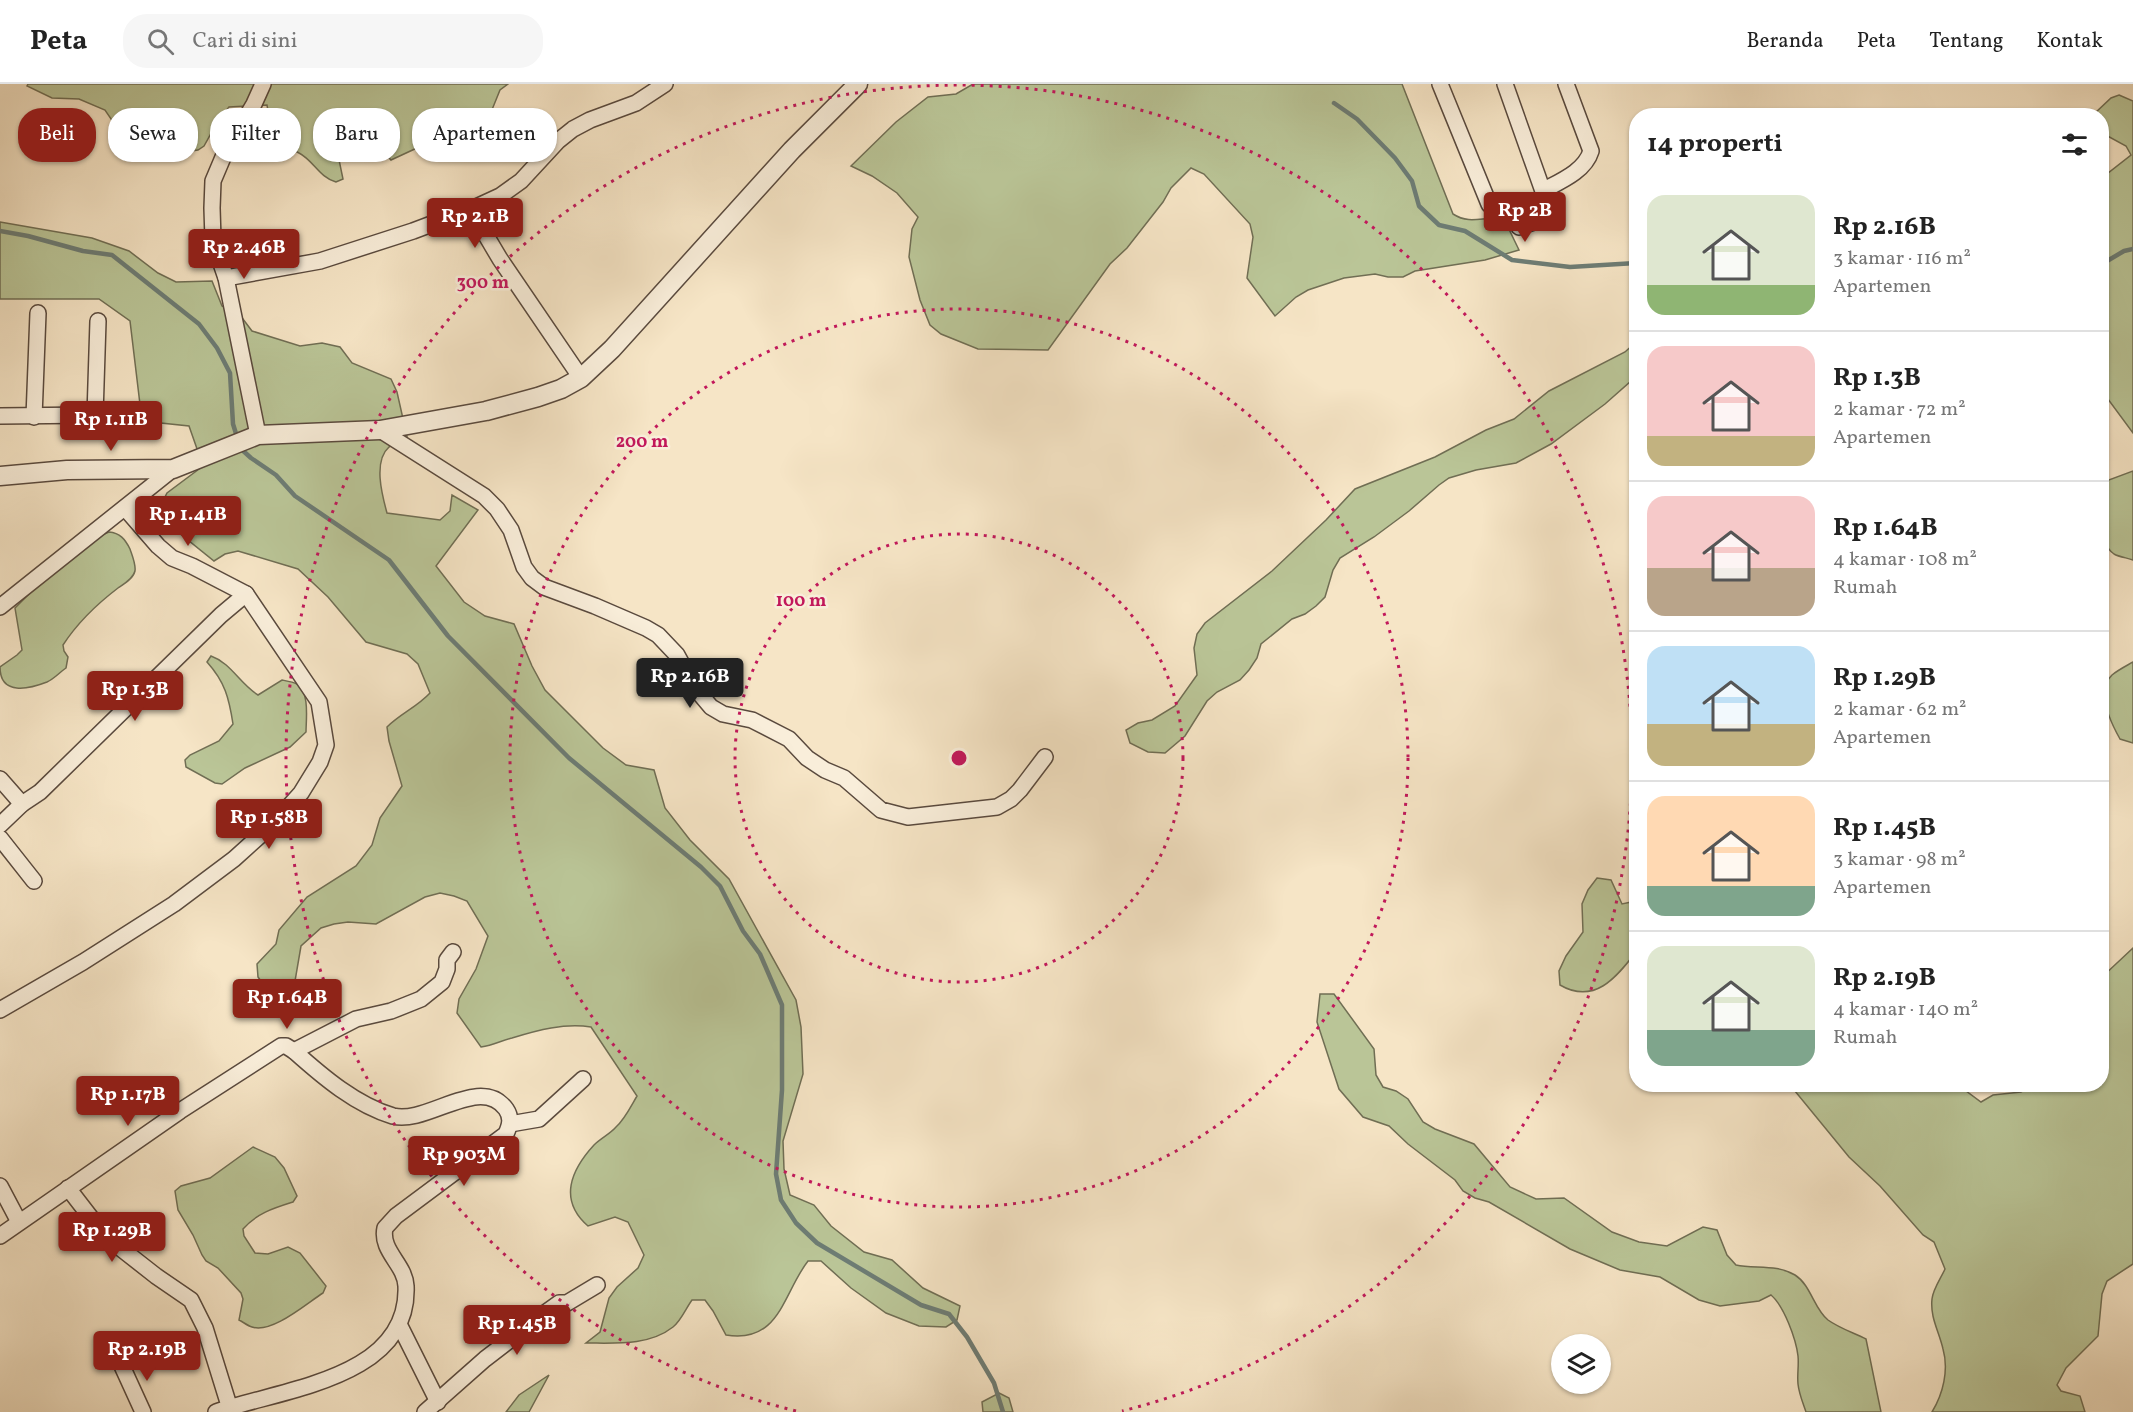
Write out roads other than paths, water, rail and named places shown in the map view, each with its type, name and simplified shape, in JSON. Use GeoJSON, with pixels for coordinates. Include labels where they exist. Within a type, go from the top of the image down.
{"type":"FeatureCollection","features":[{"type":"Feature","properties":{"kind":"street"},"geometry":{"type":"LineString","coordinates":[[252,438],[226,278],[213,240],[213,181],[224,155],[263,84]]}},
{"type":"Feature","properties":{"kind":"street"},"geometry":{"type":"LineString","coordinates":[[226,278],[320,261],[413,231],[474,208],[500,196],[521,181],[558,141],[573,129],[590,120],[636,103],[665,84]]}},
{"type":"Feature","properties":{"kind":"street"},"geometry":{"type":"LineString","coordinates":[[0,607],[173,469],[252,438],[380,430],[486,411],[538,397],[561,389],[581,378],[612,349],[792,150],[858,84]]}},
{"type":"Feature","properties":{"kind":"street"},"geometry":{"type":"LineString","coordinates":[[1440,84],[1490,205],[1506,203],[1509,205],[1519,227],[1549,215],[1550,211],[1505,84]]}},
{"type":"Feature","properties":{"kind":"street"},"geometry":{"type":"LineString","coordinates":[[1544,190],[1572,176],[1589,158],[1591,151],[1566,84]]}},
{"type":"Feature","properties":{"kind":"street"},"geometry":{"type":"LineString","coordinates":[[474,208],[484,232],[500,259],[581,378]]}},
{"type":"Feature","properties":{"kind":"street"},"geometry":{"type":"LineString","coordinates":[[34,417],[38,313]]}},
{"type":"Feature","properties":{"kind":"street"},"geometry":{"type":"LineString","coordinates":[[0,416],[95,415],[98,321]]}},
{"type":"Feature","properties":{"kind":"street"},"geometry":{"type":"LineString","coordinates":[[380,430],[484,496],[497,509],[511,530],[525,567],[532,578],[544,588],[595,606],[658,635],[677,655],[695,688],[711,707],[723,714],[752,720],[789,739],[807,758],[825,770],[844,778],[881,810],[908,817],[997,807],[1011,800],[1045,757]]}},
{"type":"Feature","properties":{"kind":"street"},"geometry":{"type":"LineString","coordinates":[[0,476],[67,470],[173,469]]}},
{"type":"Feature","properties":{"kind":"street"},"geometry":{"type":"LineString","coordinates":[[0,1010],[83,962],[174,904],[234,859],[274,823],[301,793],[320,762],[326,746],[319,702],[246,594],[172,558],[158,546],[125,508]]}},
{"type":"Feature","properties":{"kind":"street"},"geometry":{"type":"LineString","coordinates":[[0,825],[22,804],[39,792],[213,623],[246,594]]}},
{"type":"Feature","properties":{"kind":"street"},"geometry":{"type":"LineString","coordinates":[[0,779],[22,804]]}},
{"type":"Feature","properties":{"kind":"street"},"geometry":{"type":"LineString","coordinates":[[0,838],[34,880]]}},
{"type":"Feature","properties":{"kind":"street"},"geometry":{"type":"LineString","coordinates":[[294,1051],[356,1019],[391,1011],[421,999],[442,982],[447,969],[447,960],[453,952]]}},
{"type":"Feature","properties":{"kind":"street"},"geometry":{"type":"LineString","coordinates":[[0,1236],[68,1188],[276,1048],[286,1046],[359,1102],[395,1116],[420,1115],[476,1096],[490,1097],[503,1106],[509,1114],[510,1124],[506,1134],[396,1216],[385,1228],[385,1243],[403,1275],[406,1286],[400,1326],[388,1341],[372,1357],[338,1376],[225,1410],[204,1329],[191,1300],[105,1236],[68,1188]]}},
{"type":"Feature","properties":{"kind":"street"},"geometry":{"type":"LineString","coordinates":[[510,1124],[539,1119],[583,1079]]}},
{"type":"Feature","properties":{"kind":"street"},"geometry":{"type":"LineString","coordinates":[[0,1186],[19,1222]]}},
{"type":"Feature","properties":{"kind":"street"},"geometry":{"type":"LineString","coordinates":[[425,1412],[485,1359],[545,1313],[559,1303],[567,1303],[597,1284]]}},
{"type":"Feature","properties":{"kind":"street"},"geometry":{"type":"LineString","coordinates":[[400,1326],[438,1402]]}},
{"type":"Feature","properties":{"kind":"street"},"geometry":{"type":"LineString","coordinates":[[122,1366],[143,1412]]}},
{"type":"Feature","properties":{"kind":"waterway"},"geometry":{"type":"LineString","coordinates":[[1334,103],[1357,119],[1395,158],[1412,181],[1419,206],[1439,225],[1465,231],[1512,260],[1570,267],[1629,263]]}},
{"type":"Feature","properties":{"kind":"waterway"},"geometry":{"type":"LineString","coordinates":[[0,231],[83,251],[112,255],[199,324],[217,348],[230,373],[233,424],[238,440]]}},
{"type":"Feature","properties":{"kind":"waterway"},"geometry":{"type":"LineString","coordinates":[[2109,260],[2124,251],[2133,249]]}},
{"type":"Feature","properties":{"kind":"waterway"},"geometry":{"type":"LineString","coordinates":[[240,448],[276,475],[295,496],[389,560],[448,636],[569,758],[701,867],[720,886],[743,931],[760,954],[782,1005],[782,1090],[776,1174],[781,1200],[796,1223],[817,1243],[921,1305],[949,1314],[967,1337],[994,1383],[1003,1412]]}}]}
